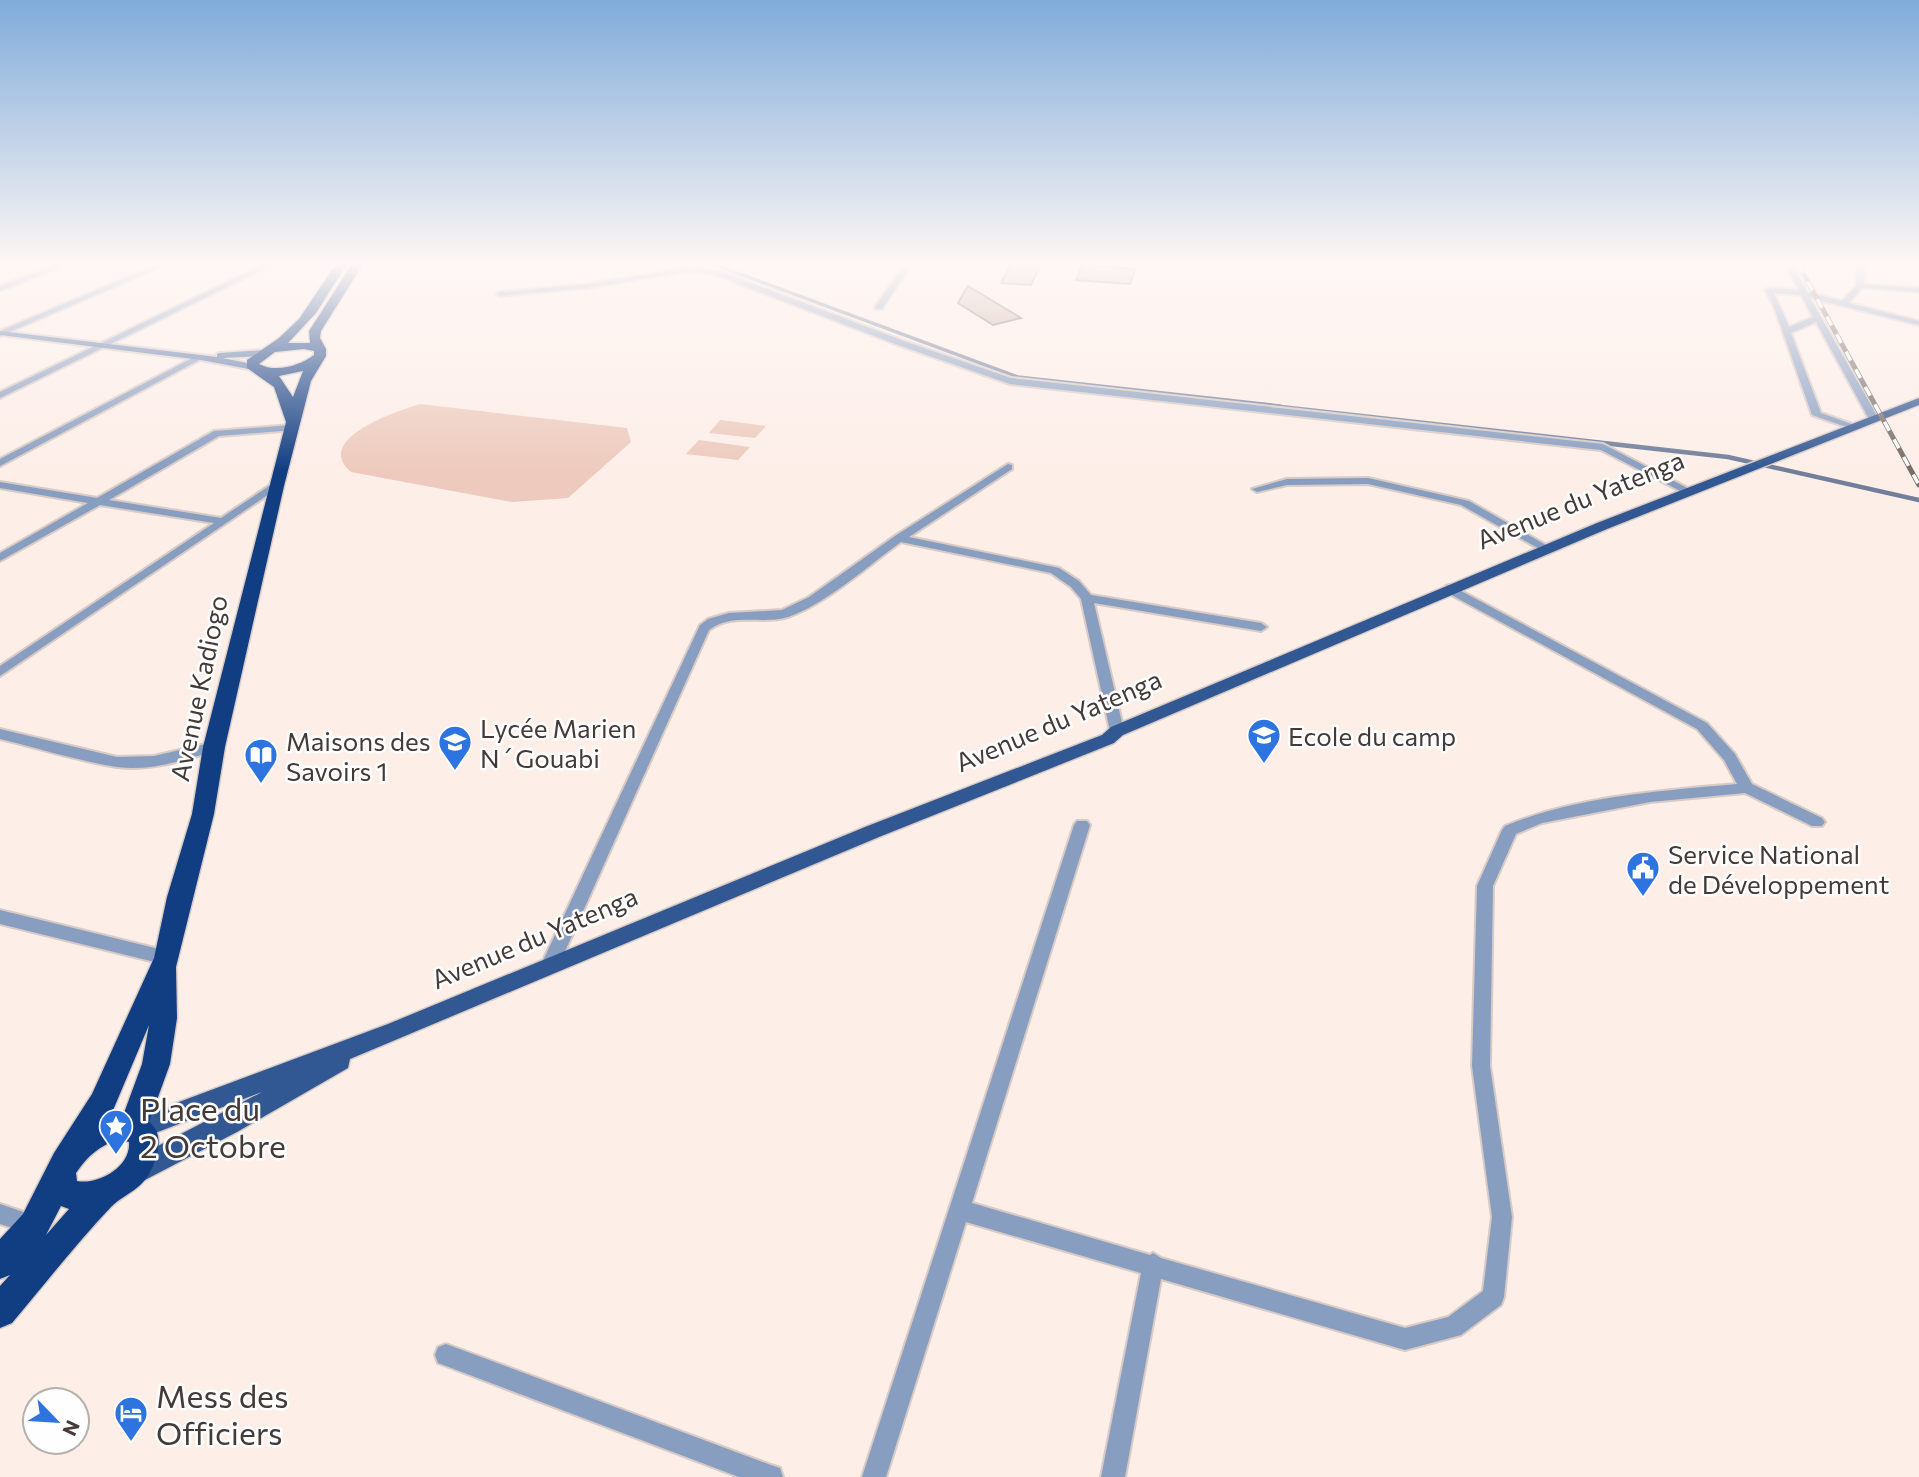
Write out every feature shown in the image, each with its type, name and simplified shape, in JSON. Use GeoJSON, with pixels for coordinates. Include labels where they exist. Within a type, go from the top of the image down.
{"type":"FeatureCollection","features":[{"type":"Feature","properties":{"kind":"highway"},"geometry":{"type":"LineString","coordinates":[[292,333],[282,343],[253,360],[257,369],[288,370],[317,355]]}},
{"type":"Feature","properties":{"kind":"highway","name":"Avenue Kadiogo"},"geometry":{"type":"LineString","coordinates":[[135,1128],[156,1064],[164,1018],[166,962],[179,897],[203,814],[214,747],[276,486],[304,381],[317,355],[315,333]]}},
{"type":"Feature","properties":{"kind":"highway"},"geometry":{"type":"LineString","coordinates":[[265,352],[298,345],[317,355]]}},
{"type":"Feature","properties":{"kind":"highway","name":"Avenue Kadiogo"},"geometry":{"type":"LineString","coordinates":[[257,369],[282,385],[292,425]]}},
{"type":"Feature","properties":{"kind":"highway","name":"Avenue Kadiogo"},"geometry":{"type":"LineString","coordinates":[[60,1177],[65,1163],[103,1102],[142,1010],[166,962]]}},
{"type":"Feature","properties":{"kind":"highway"},"geometry":{"type":"LineString","coordinates":[[60,1177],[61,1187],[71,1196],[84,1198],[117,1183],[141,1159],[145,1138],[135,1128],[118,1126],[105,1130],[76,1148]]}},
{"type":"Feature","properties":{"kind":"highway"},"geometry":{"type":"LineString","coordinates":[[0,1263],[34,1225],[60,1177]]}},
{"type":"Feature","properties":{"kind":"highway","name":"Avenue du Yatenga"},"geometry":{"type":"LineString","coordinates":[[0,1311],[117,1183]]}},
{"type":"Feature","properties":{"kind":"main road","name":"Avenue du Yatenga"},"geometry":{"type":"LineString","coordinates":[[135,1128],[396,1031],[872,832],[1108,739],[1117,731],[1450,589],[1745,468],[1788,454],[1919,401]]}},
{"type":"Feature","properties":{"kind":"main road","name":"Avenue du Yatenga"},"geometry":{"type":"LineString","coordinates":[[117,1183],[228,1125],[396,1031]]}},
{"type":"Feature","properties":{"kind":"street"},"geometry":{"type":"LineString","coordinates":[[1,333],[201,358],[257,369]]}},
{"type":"Feature","properties":{"kind":"street"},"geometry":{"type":"LineString","coordinates":[[0,396],[132,333]]}},
{"type":"Feature","properties":{"kind":"street"},"geometry":{"type":"LineString","coordinates":[[872,333],[1010,381],[1604,447],[1688,491]]}},
{"type":"Feature","properties":{"kind":"street"},"geometry":{"type":"LineString","coordinates":[[1786,333],[1817,415],[1855,427]]}},
{"type":"Feature","properties":{"kind":"street"},"geometry":{"type":"LineString","coordinates":[[1825,333],[1874,419]]}},
{"type":"Feature","properties":{"kind":"street"},"geometry":{"type":"LineString","coordinates":[[0,463],[201,358],[265,352]]}},
{"type":"Feature","properties":{"kind":"street"},"geometry":{"type":"LineString","coordinates":[[0,558],[217,433],[292,425]]}},
{"type":"Feature","properties":{"kind":"street"},"geometry":{"type":"LineString","coordinates":[[549,967],[704,628],[712,622],[729,617],[784,614],[813,600],[899,538],[1008,467]]}},
{"type":"Feature","properties":{"kind":"street"},"geometry":{"type":"LineString","coordinates":[[1257,489],[1287,482],[1368,481],[1465,503],[1547,549]]}},
{"type":"Feature","properties":{"kind":"street"},"geometry":{"type":"LineString","coordinates":[[0,485],[221,521]]}},
{"type":"Feature","properties":{"kind":"street"},"geometry":{"type":"LineString","coordinates":[[0,672],[276,486]]}},
{"type":"Feature","properties":{"kind":"street"},"geometry":{"type":"LineString","coordinates":[[899,538],[1055,570],[1075,584],[1087,598],[1117,731]]}},
{"type":"Feature","properties":{"kind":"street"},"geometry":{"type":"LineString","coordinates":[[1450,589],[1702,726],[1730,757],[1747,788]]}},
{"type":"Feature","properties":{"kind":"street"},"geometry":{"type":"LineString","coordinates":[[1087,598],[1261,627]]}},
{"type":"Feature","properties":{"kind":"street"},"geometry":{"type":"LineString","coordinates":[[0,734],[134,764],[150,763],[214,747]]}},
{"type":"Feature","properties":{"kind":"street"},"geometry":{"type":"LineString","coordinates":[[959,1210],[1405,1339],[1452,1327],[1493,1297],[1502,1217],[1481,1066],[1485,886],[1510,830],[1539,818],[1650,797],[1747,788],[1818,822]]}},
{"type":"Feature","properties":{"kind":"street"},"geometry":{"type":"LineString","coordinates":[[874,1477],[1082,825]]}},
{"type":"Feature","properties":{"kind":"street"},"geometry":{"type":"LineString","coordinates":[[0,917],[166,962]]}},
{"type":"Feature","properties":{"kind":"street"},"geometry":{"type":"LineString","coordinates":[[0,1214],[34,1225]]}},
{"type":"Feature","properties":{"kind":"street"},"geometry":{"type":"LineString","coordinates":[[1113,1477],[1153,1264]]}},
{"type":"Feature","properties":{"kind":"street"},"geometry":{"type":"LineString","coordinates":[[446,1355],[771,1477]]}},
{"type":"Feature","properties":{"kind":"shaded area"},"geometry":{"type":"Polygon","coordinates":[[[420,404],[627,428],[631,442],[568,498],[512,502],[351,472],[342,460],[342,448],[350,438],[378,420],[420,404]]]}},
{"type":"Feature","properties":{"kind":"shaded area"},"geometry":{"type":"Polygon","coordinates":[[[720,420],[766,426],[755,438],[709,433],[720,420]]]}},
{"type":"Feature","properties":{"kind":"shaded area"},"geometry":{"type":"Polygon","coordinates":[[[699,440],[750,447],[738,460],[686,454],[699,440]]]}},
{"type":"Feature","properties":{"kind":"waterway"},"geometry":{"type":"LineString","coordinates":[[899,333],[1018,377],[1280,406]]}},
{"type":"Feature","properties":{"kind":"waterway"},"geometry":{"type":"LineString","coordinates":[[1264,405],[1728,457],[1919,500]]}},
{"type":"Feature","properties":{"kind":"railway"},"geometry":{"type":"LineString","coordinates":[[1836,333],[1919,485]]}},
{"type":"Feature","properties":{"kind":"place","name":"Ecole du camp"},"geometry":{"type":"Point","coordinates":[1264,765]}},
{"type":"Feature","properties":{"kind":"place","name":"Lycée Marien N´Gouabi"},"geometry":{"type":"Point","coordinates":[455,772]}},
{"type":"Feature","properties":{"kind":"place","name":"Maisons des Savoirs 1"},"geometry":{"type":"Point","coordinates":[261,785]}},
{"type":"Feature","properties":{"kind":"place","name":"Service National de Développement"},"geometry":{"type":"Point","coordinates":[1643,898]}},
{"type":"Feature","properties":{"kind":"place","name":"Place du 2 Octobre"},"geometry":{"type":"Point","coordinates":[116,1156]}},
{"type":"Feature","properties":{"kind":"place","name":"Mess des Officiers"},"geometry":{"type":"Point","coordinates":[131,1443]}}]}
